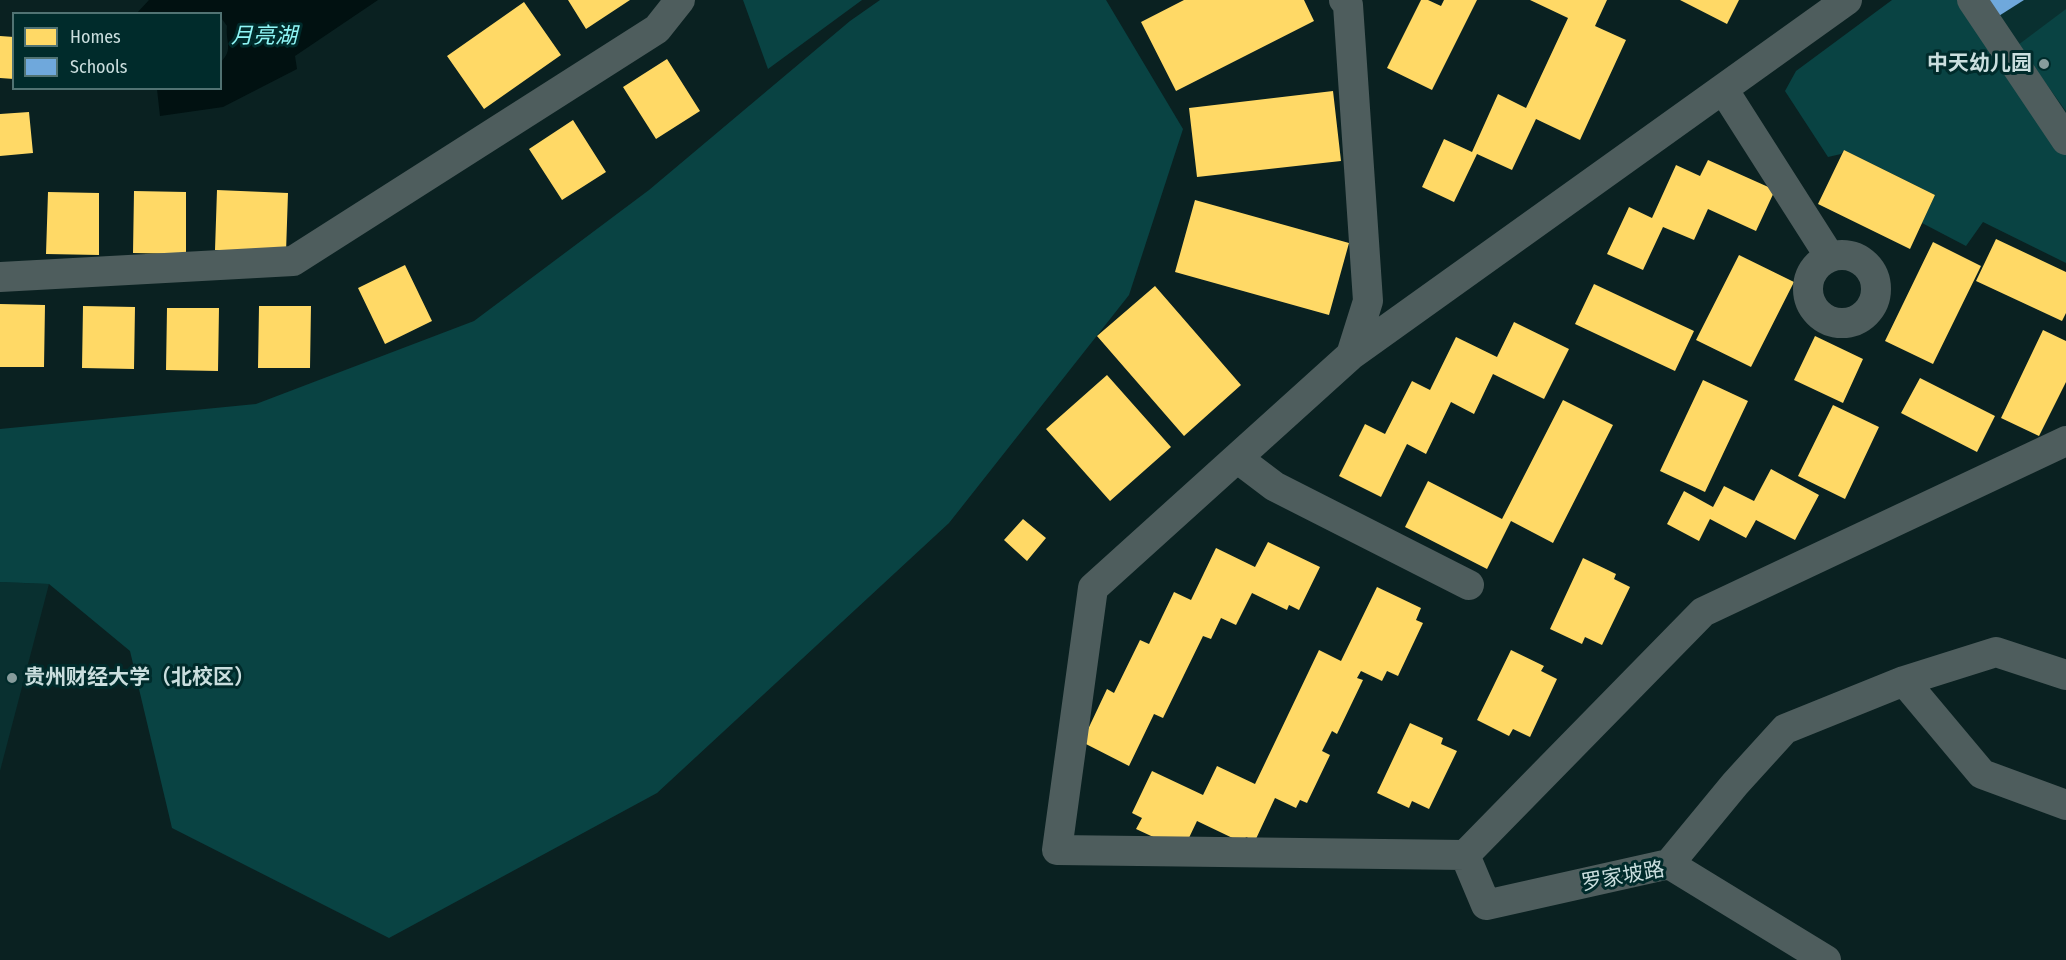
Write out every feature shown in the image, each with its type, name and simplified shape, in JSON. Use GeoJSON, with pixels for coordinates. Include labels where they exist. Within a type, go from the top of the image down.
{"type":"FeatureCollection","features":[{"type":"Feature","properties":{"kind":"street"},"geometry":{"type":"LineString","coordinates":[[0,277],[293,261],[657,29],[680,0]]}},
{"type":"Feature","properties":{"kind":"street"},"geometry":{"type":"LineString","coordinates":[[1344,0],[1348,5],[1368,301],[1351,355]]}},
{"type":"Feature","properties":{"kind":"street"},"geometry":{"type":"LineString","coordinates":[[1847,0],[1351,355],[1093,588],[1057,850],[1465,855],[1703,612],[2066,441]]}},
{"type":"Feature","properties":{"kind":"street"},"geometry":{"type":"LineString","coordinates":[[1972,0],[2066,140]]}},
{"type":"Feature","properties":{"kind":"street"},"geometry":{"type":"LineString","coordinates":[[1723,89],[1830,257]]}},
{"type":"Feature","properties":{"kind":"street"},"geometry":{"type":"LineString","coordinates":[[1237,458],[1274,486],[1468,585]]}},
{"type":"Feature","properties":{"kind":"street"},"geometry":{"type":"LineString","coordinates":[[1669,864],[1735,784],[1785,729],[1904,681],[1996,652],[2066,675]]}},
{"type":"Feature","properties":{"kind":"street"},"geometry":{"type":"LineString","coordinates":[[1904,681],[1982,774],[2066,805]]}},
{"type":"Feature","properties":{"kind":"street","name":"罗家坡路"},"geometry":{"type":"LineString","coordinates":[[1465,855],[1486,905],[1669,864],[1826,960]]}},
{"type":"Feature","properties":{"kind":"shaded area"},"geometry":{"type":"Polygon","coordinates":[[[743,0],[862,0],[768,69],[743,0]]]}},
{"type":"Feature","properties":{"kind":"shaded area"},"geometry":{"type":"Polygon","coordinates":[[[880,0],[1106,0],[1183,129],[1129,295],[949,523],[657,793],[389,938],[172,828],[130,651],[49,584],[0,582],[0,429],[256,404],[474,321],[649,190],[850,21],[880,0]]]}},
{"type":"Feature","properties":{"kind":"shaded area"},"geometry":{"type":"Polygon","coordinates":[[[1892,0],[1962,0],[2066,149],[2066,263],[1983,222],[1966,246],[1922,223],[1935,195],[1844,150],[1841,154],[1828,157],[1785,91],[1796,71],[1892,0]]]}},
{"type":"Feature","properties":{"kind":"shaded area","name":"中天幼儿园"},"geometry":{"type":"Polygon","coordinates":[[[1980,0],[2066,0],[2066,128],[1980,0]]]}},
{"type":"Feature","properties":{"kind":"shaded area"},"geometry":{"type":"Polygon","coordinates":[[[2066,9],[2066,111],[2018,45],[2066,9]]]}},
{"type":"Feature","properties":{"kind":"shaded area","name":"贵州财经大学（北校区）"},"geometry":{"type":"Polygon","coordinates":[[[0,582],[49,584],[0,771],[0,582]]]}},
{"type":"Feature","properties":{"kind":"water","name":"月亮湖"},"geometry":{"type":"Polygon","coordinates":[[[149,0],[378,0],[295,56],[297,69],[223,107],[160,116],[157,90],[222,90],[222,61],[228,49],[227,26],[222,19],[222,12],[138,12],[149,0]]]}},
{"type":"Feature","properties":{"kind":"building: Homes"},"geometry":{"type":"Polygon","coordinates":[[[568,0],[630,0],[586,29],[568,0]]]}},
{"type":"Feature","properties":{"kind":"building: Homes"},"geometry":{"type":"Polygon","coordinates":[[[1184,0],[1304,0],[1314,21],[1176,91],[1141,22],[1184,0]]]}},
{"type":"Feature","properties":{"kind":"building: Homes"},"geometry":{"type":"Polygon","coordinates":[[[1421,0],[1428,0],[1441,6],[1444,0],[1477,0],[1432,90],[1387,68],[1421,0]]]}},
{"type":"Feature","properties":{"kind":"building: Homes"},"geometry":{"type":"Polygon","coordinates":[[[1530,0],[1607,0],[1595,26],[1626,40],[1580,140],[1536,119],[1512,170],[1477,154],[1454,202],[1422,187],[1444,139],[1472,152],[1498,94],[1526,108],[1568,18],[1530,0]]]}},
{"type":"Feature","properties":{"kind":"building: Homes"},"geometry":{"type":"Polygon","coordinates":[[[1680,0],[1739,0],[1727,24],[1680,0]]]}},
{"type":"Feature","properties":{"kind":"building: Homes"},"geometry":{"type":"Polygon","coordinates":[[[524,2],[561,55],[484,109],[447,56],[524,2]]]}},
{"type":"Feature","properties":{"kind":"building: Homes"},"geometry":{"type":"Polygon","coordinates":[[[0,36],[12,37],[12,79],[0,78],[0,36]]]}},
{"type":"Feature","properties":{"kind":"building: Homes"},"geometry":{"type":"Polygon","coordinates":[[[667,59],[700,111],[656,139],[623,87],[667,59]]]}},
{"type":"Feature","properties":{"kind":"building: Homes"},"geometry":{"type":"Polygon","coordinates":[[[1333,91],[1341,161],[1197,177],[1189,108],[1333,91]]]}},
{"type":"Feature","properties":{"kind":"building: Homes"},"geometry":{"type":"Polygon","coordinates":[[[29,112],[33,153],[0,156],[0,114],[29,112]]]}},
{"type":"Feature","properties":{"kind":"building: Homes"},"geometry":{"type":"Polygon","coordinates":[[[573,120],[606,172],[562,200],[529,149],[573,120]]]}},
{"type":"Feature","properties":{"kind":"building: Homes"},"geometry":{"type":"Polygon","coordinates":[[[1844,150],[1935,195],[1910,249],[1818,204],[1844,150]]]}},
{"type":"Feature","properties":{"kind":"building: Homes"},"geometry":{"type":"Polygon","coordinates":[[[1708,160],[1775,190],[1756,231],[1708,209],[1694,240],[1663,227],[1643,270],[1607,254],[1629,207],[1652,218],[1676,165],[1700,176],[1708,160]]]}},
{"type":"Feature","properties":{"kind":"building: Homes"},"geometry":{"type":"Polygon","coordinates":[[[217,190],[288,193],[286,252],[215,250],[217,190]]]}},
{"type":"Feature","properties":{"kind":"building: Homes"},"geometry":{"type":"Polygon","coordinates":[[[134,191],[186,192],[186,254],[133,253],[134,191]]]}},
{"type":"Feature","properties":{"kind":"building: Homes"},"geometry":{"type":"Polygon","coordinates":[[[48,192],[99,193],[99,255],[46,254],[48,192]]]}},
{"type":"Feature","properties":{"kind":"building: Homes"},"geometry":{"type":"Polygon","coordinates":[[[1195,200],[1349,243],[1329,315],[1175,272],[1195,200]]]}},
{"type":"Feature","properties":{"kind":"building: Homes"},"geometry":{"type":"Polygon","coordinates":[[[1996,239],[2066,272],[2066,313],[2062,321],[1976,281],[1996,239]]]}},
{"type":"Feature","properties":{"kind":"building: Homes"},"geometry":{"type":"Polygon","coordinates":[[[1933,242],[1981,266],[1933,364],[1885,341],[1933,242]]]}},
{"type":"Feature","properties":{"kind":"building: Homes"},"geometry":{"type":"Polygon","coordinates":[[[1739,255],[1794,282],[1751,367],[1696,340],[1739,255]]]}},
{"type":"Feature","properties":{"kind":"building: Homes"},"geometry":{"type":"Polygon","coordinates":[[[405,265],[432,321],[385,344],[358,288],[405,265]]]}},
{"type":"Feature","properties":{"kind":"building: Homes"},"geometry":{"type":"Polygon","coordinates":[[[1594,284],[1694,331],[1675,371],[1575,324],[1594,284]]]}},
{"type":"Feature","properties":{"kind":"building: Homes"},"geometry":{"type":"Polygon","coordinates":[[[1155,286],[1241,385],[1184,436],[1097,336],[1155,286]]]}},
{"type":"Feature","properties":{"kind":"building: Homes"},"geometry":{"type":"Polygon","coordinates":[[[0,304],[45,305],[44,367],[0,367],[0,304]]]}},
{"type":"Feature","properties":{"kind":"building: Homes"},"geometry":{"type":"Polygon","coordinates":[[[83,306],[135,307],[134,369],[82,368],[83,306]]]}},
{"type":"Feature","properties":{"kind":"building: Homes"},"geometry":{"type":"Polygon","coordinates":[[[259,306],[311,306],[310,368],[258,368],[259,306]]]}},
{"type":"Feature","properties":{"kind":"building: Homes"},"geometry":{"type":"Polygon","coordinates":[[[167,308],[219,308],[218,371],[166,370],[167,308]]]}},
{"type":"Feature","properties":{"kind":"building: Homes"},"geometry":{"type":"Polygon","coordinates":[[[1514,322],[1569,349],[1544,399],[1493,374],[1474,414],[1451,402],[1426,454],[1407,444],[1381,497],[1339,476],[1365,424],[1385,434],[1412,381],[1430,390],[1456,337],[1497,357],[1514,322]]]}},
{"type":"Feature","properties":{"kind":"building: Homes"},"geometry":{"type":"Polygon","coordinates":[[[2043,330],[2066,341],[2066,382],[2039,436],[2001,418],[2043,330]]]}},
{"type":"Feature","properties":{"kind":"building: Homes"},"geometry":{"type":"Polygon","coordinates":[[[1815,336],[1863,359],[1843,403],[1794,380],[1815,336]]]}},
{"type":"Feature","properties":{"kind":"building: Homes"},"geometry":{"type":"Polygon","coordinates":[[[1107,375],[1171,447],[1110,501],[1046,429],[1107,375]]]}},
{"type":"Feature","properties":{"kind":"building: Homes"},"geometry":{"type":"Polygon","coordinates":[[[1920,378],[1995,416],[1977,452],[1901,413],[1920,378]]]}},
{"type":"Feature","properties":{"kind":"building: Homes"},"geometry":{"type":"Polygon","coordinates":[[[1703,380],[1748,401],[1705,492],[1660,471],[1703,380]]]}},
{"type":"Feature","properties":{"kind":"building: Homes"},"geometry":{"type":"Polygon","coordinates":[[[1563,400],[1613,425],[1553,543],[1511,521],[1487,569],[1405,527],[1428,481],[1502,519],[1563,400]]]}},
{"type":"Feature","properties":{"kind":"building: Homes"},"geometry":{"type":"Polygon","coordinates":[[[1833,405],[1879,427],[1845,499],[1798,476],[1833,405]]]}},
{"type":"Feature","properties":{"kind":"building: Homes"},"geometry":{"type":"Polygon","coordinates":[[[1771,469],[1819,495],[1795,540],[1756,520],[1746,538],[1710,519],[1699,541],[1667,524],[1684,491],[1713,507],[1724,486],[1754,501],[1771,469]]]}},
{"type":"Feature","properties":{"kind":"building: Homes"},"geometry":{"type":"Polygon","coordinates":[[[1023,519],[1046,538],[1027,561],[1004,540],[1023,519]]]}},
{"type":"Feature","properties":{"kind":"building: Homes"},"geometry":{"type":"Polygon","coordinates":[[[1268,542],[1320,567],[1299,610],[1289,605],[1287,610],[1252,593],[1236,625],[1221,618],[1211,639],[1203,636],[1163,718],[1154,714],[1129,766],[1082,742],[1107,689],[1114,693],[1140,640],[1149,644],[1174,592],[1191,600],[1216,548],[1255,567],[1268,542]]]}},
{"type":"Feature","properties":{"kind":"building: Homes"},"geometry":{"type":"Polygon","coordinates":[[[1583,558],[1616,574],[1614,579],[1630,587],[1602,645],[1585,637],[1582,644],[1550,629],[1583,558]]]}},
{"type":"Feature","properties":{"kind":"building: Homes"},"geometry":{"type":"Polygon","coordinates":[[[1377,587],[1421,608],[1416,620],[1423,623],[1398,676],[1387,671],[1382,681],[1361,671],[1357,678],[1363,680],[1337,734],[1332,731],[1322,751],[1330,755],[1307,803],[1300,800],[1296,808],[1275,798],[1255,841],[1246,837],[1243,843],[1197,821],[1187,842],[1175,847],[1136,829],[1142,818],[1132,813],[1152,771],[1203,795],[1217,766],[1255,784],[1319,650],[1341,661],[1377,587]]]}},
{"type":"Feature","properties":{"kind":"building: Homes"},"geometry":{"type":"Polygon","coordinates":[[[1511,650],[1544,666],[1541,671],[1557,679],[1530,737],[1513,729],[1509,736],[1477,720],[1511,650]]]}},
{"type":"Feature","properties":{"kind":"building: Homes"},"geometry":{"type":"Polygon","coordinates":[[[1410,723],[1443,738],[1441,744],[1457,751],[1429,809],[1412,801],[1409,808],[1377,793],[1410,723]]]}},
{"type":"Feature","properties":{"kind":"building: Schools"},"geometry":{"type":"Polygon","coordinates":[[[1982,0],[2024,0],[1994,19],[1982,0]]]}},
{"type":"Feature","properties":{"kind":"place","name":"中天幼儿园"},"geometry":{"type":"Point","coordinates":[2044,64]}},
{"type":"Feature","properties":{"kind":"place","name":"贵州财经大学（北校区）"},"geometry":{"type":"Point","coordinates":[12,678]}}]}
